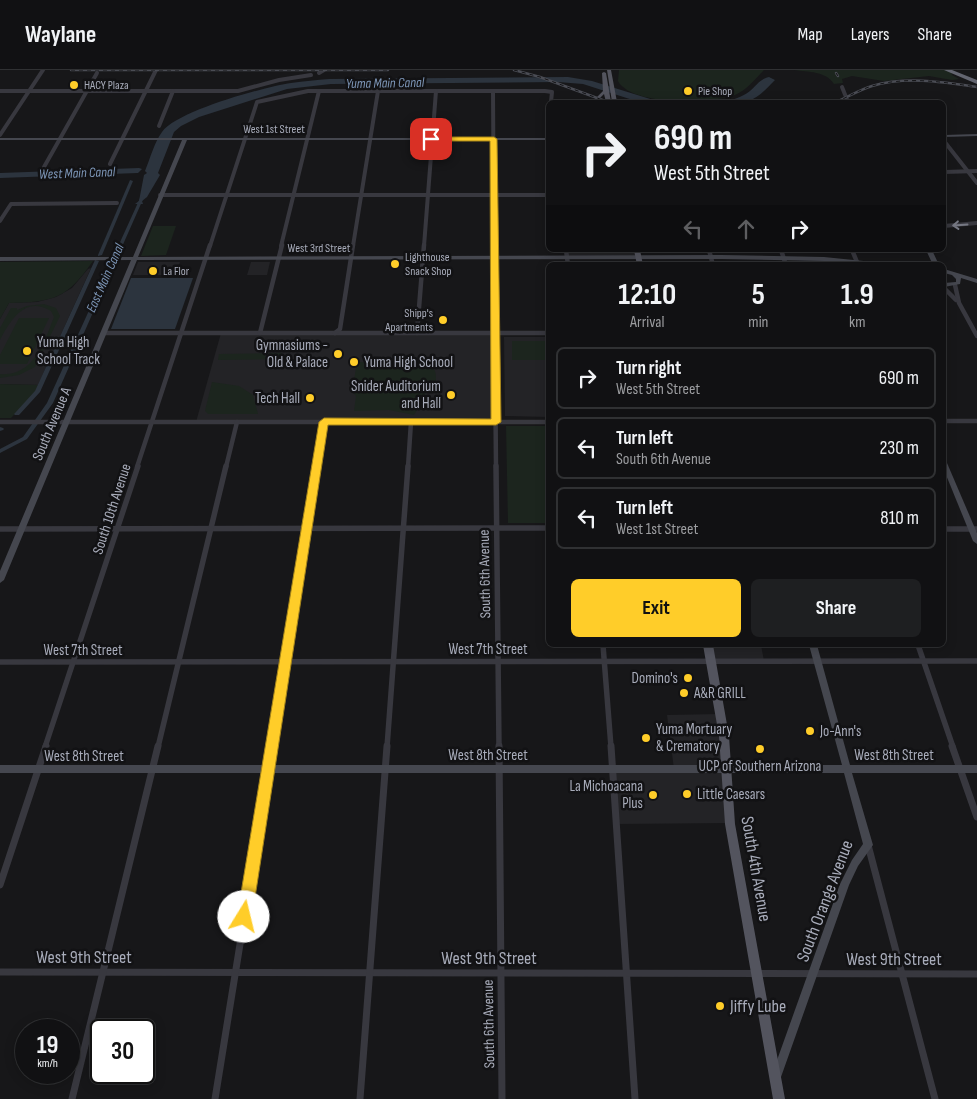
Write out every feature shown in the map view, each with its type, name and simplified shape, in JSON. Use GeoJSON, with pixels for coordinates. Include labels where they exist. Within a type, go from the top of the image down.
{"type":"FeatureCollection","features":[{"type":"Feature","properties":{"kind":"highway"},"geometry":{"type":"LineString","coordinates":[[947,70],[977,80]]}},
{"type":"Feature","properties":{"kind":"highway"},"geometry":{"type":"LineString","coordinates":[[955,70],[977,80]]}},
{"type":"Feature","properties":{"kind":"main road"},"geometry":{"type":"LineString","coordinates":[[604,70],[606,84],[604,100]]}},
{"type":"Feature","properties":{"kind":"main road"},"geometry":{"type":"LineString","coordinates":[[609,70],[615,100]]}},
{"type":"Feature","properties":{"kind":"main road"},"geometry":{"type":"LineString","coordinates":[[596,100],[605,93]]}},
{"type":"Feature","properties":{"kind":"main road"},"geometry":{"type":"LineString","coordinates":[[605,93],[607,100]]}},
{"type":"Feature","properties":{"kind":"main road"},"geometry":{"type":"LineString","coordinates":[[946,136],[977,135]]}},
{"type":"Feature","properties":{"kind":"main road","name":"West 1st Street"},"geometry":{"type":"LineString","coordinates":[[0,139],[546,139]]}},
{"type":"Feature","properties":{"kind":"main road","name":"South Avenue A"},"geometry":{"type":"LineString","coordinates":[[0,580],[160,195],[186,139]]}},
{"type":"Feature","properties":{"kind":"main road","name":"West 3rd Street"},"geometry":{"type":"LineString","coordinates":[[0,259],[567,258],[639,262],[785,262]]}},
{"type":"Feature","properties":{"kind":"main road"},"geometry":{"type":"LineString","coordinates":[[946,270],[977,283]]}},
{"type":"Feature","properties":{"kind":"main road"},"geometry":{"type":"LineString","coordinates":[[946,270],[959,279],[956,284]]}},
{"type":"Feature","properties":{"kind":"main road"},"geometry":{"type":"LineString","coordinates":[[946,286],[977,283]]}},
{"type":"Feature","properties":{"kind":"main road"},"geometry":{"type":"LineString","coordinates":[[946,467],[974,529],[977,541]]}},
{"type":"Feature","properties":{"kind":"main road","name":"South 4th Avenue"},"geometry":{"type":"LineString","coordinates":[[708,647],[723,730],[730,824],[779,1099]]}},
{"type":"Feature","properties":{"kind":"main road","name":"South Orange Avenue"},"geometry":{"type":"LineString","coordinates":[[776,1079],[846,884],[855,863],[868,845],[814,647]]}},
{"type":"Feature","properties":{"kind":"main road","name":"West 8th Street"},"geometry":{"type":"LineString","coordinates":[[0,769],[977,769]]}},
{"type":"Feature","properties":{"kind":"street"},"geometry":{"type":"LineString","coordinates":[[0,135],[43,70]]}},
{"type":"Feature","properties":{"kind":"street"},"geometry":{"type":"LineString","coordinates":[[110,164],[156,70]]}},
{"type":"Feature","properties":{"kind":"street"},"geometry":{"type":"LineString","coordinates":[[318,73],[324,70]]}},
{"type":"Feature","properties":{"kind":"street"},"geometry":{"type":"LineString","coordinates":[[44,167],[97,73]]}},
{"type":"Feature","properties":{"kind":"street"},"geometry":{"type":"LineString","coordinates":[[0,91],[246,90],[279,80],[312,75]]}},
{"type":"Feature","properties":{"kind":"street"},"geometry":{"type":"LineString","coordinates":[[842,87],[847,100]]}},
{"type":"Feature","properties":{"kind":"street"},"geometry":{"type":"LineString","coordinates":[[158,126],[174,91]]}},
{"type":"Feature","properties":{"kind":"street"},"geometry":{"type":"LineString","coordinates":[[260,333],[319,91],[552,92],[551,100]]}},
{"type":"Feature","properties":{"kind":"street","name":"South 10th Avenue"},"geometry":{"type":"LineString","coordinates":[[0,885],[257,102],[298,92],[319,91]]}},
{"type":"Feature","properties":{"kind":"street"},"geometry":{"type":"LineString","coordinates":[[335,333],[340,329],[378,91]]}},
{"type":"Feature","properties":{"kind":"street"},"geometry":{"type":"LineString","coordinates":[[417,333],[436,91]]}},
{"type":"Feature","properties":{"kind":"street","name":"South 6th Avenue"},"geometry":{"type":"LineString","coordinates":[[493,91],[502,1099]]}},
{"type":"Feature","properties":{"kind":"street"},"geometry":{"type":"LineString","coordinates":[[946,144],[977,183]]}},
{"type":"Feature","properties":{"kind":"street"},"geometry":{"type":"LineString","coordinates":[[946,172],[977,171]]}},
{"type":"Feature","properties":{"kind":"street"},"geometry":{"type":"LineString","coordinates":[[160,195],[546,195]]}},
{"type":"Feature","properties":{"kind":"street"},"geometry":{"type":"LineString","coordinates":[[0,221],[11,204],[117,203]]}},
{"type":"Feature","properties":{"kind":"street"},"geometry":{"type":"LineString","coordinates":[[946,226],[977,223]]}},
{"type":"Feature","properties":{"kind":"street"},"geometry":{"type":"LineString","coordinates":[[566,252],[568,262]]}},
{"type":"Feature","properties":{"kind":"street"},"geometry":{"type":"LineString","coordinates":[[956,284],[959,303]]}},
{"type":"Feature","properties":{"kind":"street"},"geometry":{"type":"LineString","coordinates":[[946,288],[959,303],[977,336]]}},
{"type":"Feature","properties":{"kind":"street"},"geometry":{"type":"LineString","coordinates":[[103,333],[546,333]]}},
{"type":"Feature","properties":{"kind":"street"},"geometry":{"type":"LineString","coordinates":[[946,422],[977,421]]}},
{"type":"Feature","properties":{"kind":"street"},"geometry":{"type":"LineString","coordinates":[[0,422],[546,422]]}},
{"type":"Feature","properties":{"kind":"street"},"geometry":{"type":"LineString","coordinates":[[72,1099],[237,422]]}},
{"type":"Feature","properties":{"kind":"street"},"geometry":{"type":"LineString","coordinates":[[215,1099],[324,422]]}},
{"type":"Feature","properties":{"kind":"street"},"geometry":{"type":"LineString","coordinates":[[360,1099],[410,422]]}},
{"type":"Feature","properties":{"kind":"street"},"geometry":{"type":"LineString","coordinates":[[0,529],[546,528]]}},
{"type":"Feature","properties":{"kind":"street"},"geometry":{"type":"LineString","coordinates":[[946,529],[974,529]]}},
{"type":"Feature","properties":{"kind":"street"},"geometry":{"type":"LineString","coordinates":[[603,647],[614,769],[624,973],[635,1099]]}},
{"type":"Feature","properties":{"kind":"street"},"geometry":{"type":"LineString","coordinates":[[919,647],[977,817]]}},
{"type":"Feature","properties":{"kind":"street","name":"West 7th Street"},"geometry":{"type":"LineString","coordinates":[[0,662],[977,661]]}},
{"type":"Feature","properties":{"kind":"street"},"geometry":{"type":"LineString","coordinates":[[868,845],[935,1099]]}},
{"type":"Feature","properties":{"kind":"street","name":"West 9th Street"},"geometry":{"type":"LineString","coordinates":[[0,972],[977,974]]}},
{"type":"Feature","properties":{"kind":"shaded area"},"geometry":{"type":"Polygon","coordinates":[[[619,70],[764,70],[739,93],[724,98],[708,100],[654,99],[638,95],[626,89],[618,81],[619,70]]]}},
{"type":"Feature","properties":{"kind":"shaded area"},"geometry":{"type":"Polygon","coordinates":[[[794,70],[955,70],[951,71],[952,75],[959,79],[952,80],[929,76],[884,81],[852,76],[842,79],[843,83],[834,84],[822,74],[794,70]]]}},
{"type":"Feature","properties":{"kind":"shaded area"},"geometry":{"type":"Polygon","coordinates":[[[153,226],[176,226],[166,255],[141,256],[153,226]]]}},
{"type":"Feature","properties":{"kind":"shaded area"},"geometry":{"type":"Polygon","coordinates":[[[566,252],[638,252],[639,258],[567,258],[566,252]]]}},
{"type":"Feature","properties":{"kind":"shaded area"},"geometry":{"type":"Polygon","coordinates":[[[93,261],[75,283],[59,296],[38,301],[9,303],[0,319],[0,262],[93,261]]]}},
{"type":"Feature","properties":{"kind":"shaded area"},"geometry":{"type":"Polygon","coordinates":[[[138,262],[180,262],[176,275],[133,275],[138,262]]]}},
{"type":"Feature","properties":{"kind":"shaded area"},"geometry":{"type":"Polygon","coordinates":[[[251,262],[270,262],[267,275],[247,275],[251,262]]]}},
{"type":"Feature","properties":{"kind":"shaded area","name":"Yuma High School Track"},"geometry":{"type":"Polygon","coordinates":[[[91,268],[38,385],[0,384],[0,319],[9,303],[37,302],[56,297],[72,288],[91,268]]]}},
{"type":"Feature","properties":{"kind":"shaded area"},"geometry":{"type":"Polygon","coordinates":[[[44,304],[56,308],[60,316],[35,367],[19,375],[0,378],[0,374],[21,370],[29,364],[41,347],[54,317],[51,311],[42,307],[33,306],[26,308],[14,318],[0,340],[0,328],[11,308],[17,308],[17,310],[27,306],[44,304]]]}},
{"type":"Feature","properties":{"kind":"shaded area"},"geometry":{"type":"Polygon","coordinates":[[[19,318],[49,318],[27,364],[0,364],[0,355],[19,318]]]}},
{"type":"Feature","properties":{"kind":"shaded area","name":"Yuma High School"},"geometry":{"type":"Polygon","coordinates":[[[221,333],[495,333],[496,422],[196,422],[221,333]]]}},
{"type":"Feature","properties":{"kind":"shaded area"},"geometry":{"type":"Polygon","coordinates":[[[504,337],[546,337],[546,417],[505,416],[504,337]]]}},
{"type":"Feature","properties":{"kind":"shaded area"},"geometry":{"type":"Polygon","coordinates":[[[512,341],[546,341],[546,360],[512,360],[512,341]]]}},
{"type":"Feature","properties":{"kind":"shaded area"},"geometry":{"type":"Polygon","coordinates":[[[282,353],[280,359],[218,360],[219,354],[282,353]]]}},
{"type":"Feature","properties":{"kind":"shaded area"},"geometry":{"type":"Polygon","coordinates":[[[357,362],[428,365],[435,371],[436,382],[428,384],[424,399],[414,415],[389,410],[354,411],[356,396],[352,392],[357,362]]]}},
{"type":"Feature","properties":{"kind":"shaded area"},"geometry":{"type":"Polygon","coordinates":[[[212,382],[239,386],[253,395],[258,414],[208,414],[205,411],[212,382]]]}},
{"type":"Feature","properties":{"kind":"shaded area"},"geometry":{"type":"Polygon","coordinates":[[[0,384],[38,385],[35,392],[11,418],[0,418],[0,384]]]}},
{"type":"Feature","properties":{"kind":"shaded area"},"geometry":{"type":"Polygon","coordinates":[[[506,426],[546,426],[546,523],[508,523],[506,426]]]}},
{"type":"Feature","properties":{"kind":"shaded area"},"geometry":{"type":"Polygon","coordinates":[[[708,647],[761,647],[764,661],[711,662],[724,736],[730,823],[616,824],[614,769],[674,769],[667,715],[720,714],[708,647]]]}},
{"type":"Feature","properties":{"kind":"water","name":"Yuma Main Canal"},"geometry":{"type":"Polygon","coordinates":[[[568,77],[592,81],[654,100],[633,100],[583,84],[558,82],[331,84],[287,89],[199,117],[181,126],[174,132],[158,173],[160,175],[147,197],[142,201],[143,204],[135,204],[139,201],[144,175],[147,173],[145,171],[154,146],[162,132],[171,124],[202,108],[262,89],[291,83],[329,79],[568,77]]]}},
{"type":"Feature","properties":{"kind":"water"},"geometry":{"type":"Polygon","coordinates":[[[769,77],[775,80],[756,97],[750,100],[731,100],[743,96],[769,77]]]}},
{"type":"Feature","properties":{"kind":"water","name":"West Main Canal"},"geometry":{"type":"Polygon","coordinates":[[[142,169],[138,173],[0,178],[0,173],[142,169]]]}},
{"type":"Feature","properties":{"kind":"water"},"geometry":{"type":"Polygon","coordinates":[[[131,278],[193,278],[175,329],[111,329],[131,278]]]}},
{"type":"Feature","properties":{"kind":"waterway"},"geometry":{"type":"LineString","coordinates":[[100,255],[131,181]]}},
{"type":"Feature","properties":{"kind":"waterway","name":"East Main Canal"},"geometry":{"type":"LineString","coordinates":[[0,451],[25,438],[50,403],[142,197]]}},
{"type":"Feature","properties":{"kind":"waterway"},"geometry":{"type":"LineString","coordinates":[[17,414],[37,392],[97,261]]}},
{"type":"Feature","properties":{"kind":"railway"},"geometry":{"type":"LineString","coordinates":[[71,70],[388,70]]}},
{"type":"Feature","properties":{"kind":"railway"},"geometry":{"type":"LineString","coordinates":[[514,70],[540,77],[603,100]]}},
{"type":"Feature","properties":{"kind":"railway"},"geometry":{"type":"LineString","coordinates":[[840,100],[872,86],[898,81],[951,83],[977,87]]}},
{"type":"Feature","properties":{"kind":"place","name":"HACY Plaza"},"geometry":{"type":"Point","coordinates":[74,85]}},
{"type":"Feature","properties":{"kind":"place","name":"Pie Shop"},"geometry":{"type":"Point","coordinates":[688,91]}},
{"type":"Feature","properties":{"kind":"place","name":"Lighthouse Snack Shop"},"geometry":{"type":"Point","coordinates":[395,264]}},
{"type":"Feature","properties":{"kind":"place","name":"La Flor"},"geometry":{"type":"Point","coordinates":[153,271]}},
{"type":"Feature","properties":{"kind":"place","name":"Shipp's Apartments"},"geometry":{"type":"Point","coordinates":[443,320]}},
{"type":"Feature","properties":{"kind":"place","name":"Yuma High School Track"},"geometry":{"type":"Point","coordinates":[27,351]}},
{"type":"Feature","properties":{"kind":"place","name":"Gymnasiums - Old & Palace"},"geometry":{"type":"Point","coordinates":[338,354]}},
{"type":"Feature","properties":{"kind":"place","name":"Yuma High School"},"geometry":{"type":"Point","coordinates":[354,362]}},
{"type":"Feature","properties":{"kind":"place","name":"Snider Auditorium and Hall"},"geometry":{"type":"Point","coordinates":[451,395]}},
{"type":"Feature","properties":{"kind":"place","name":"Tech Hall"},"geometry":{"type":"Point","coordinates":[310,398]}},
{"type":"Feature","properties":{"kind":"place","name":"Domino's"},"geometry":{"type":"Point","coordinates":[688,678]}},
{"type":"Feature","properties":{"kind":"place","name":"A&R GRILL"},"geometry":{"type":"Point","coordinates":[684,693]}},
{"type":"Feature","properties":{"kind":"place","name":"Jo-Ann's"},"geometry":{"type":"Point","coordinates":[810,731]}},
{"type":"Feature","properties":{"kind":"place","name":"Yuma Mortuary & Crematory"},"geometry":{"type":"Point","coordinates":[646,738]}},
{"type":"Feature","properties":{"kind":"place","name":"UCP of Southern Arizona"},"geometry":{"type":"Point","coordinates":[760,749]}},
{"type":"Feature","properties":{"kind":"place","name":"Little Caesars"},"geometry":{"type":"Point","coordinates":[687,794]}},
{"type":"Feature","properties":{"kind":"place","name":"La Michoacana Plus"},"geometry":{"type":"Point","coordinates":[653,795]}},
{"type":"Feature","properties":{"kind":"place","name":"Jiffy Lube"},"geometry":{"type":"Point","coordinates":[720,1006]}},
{"type":"Feature","properties":{"kind":"route"},"geometry":{"type":"LineString","coordinates":[[244,917],[324,422],[496,422],[494,139],[431,139]]}}]}
